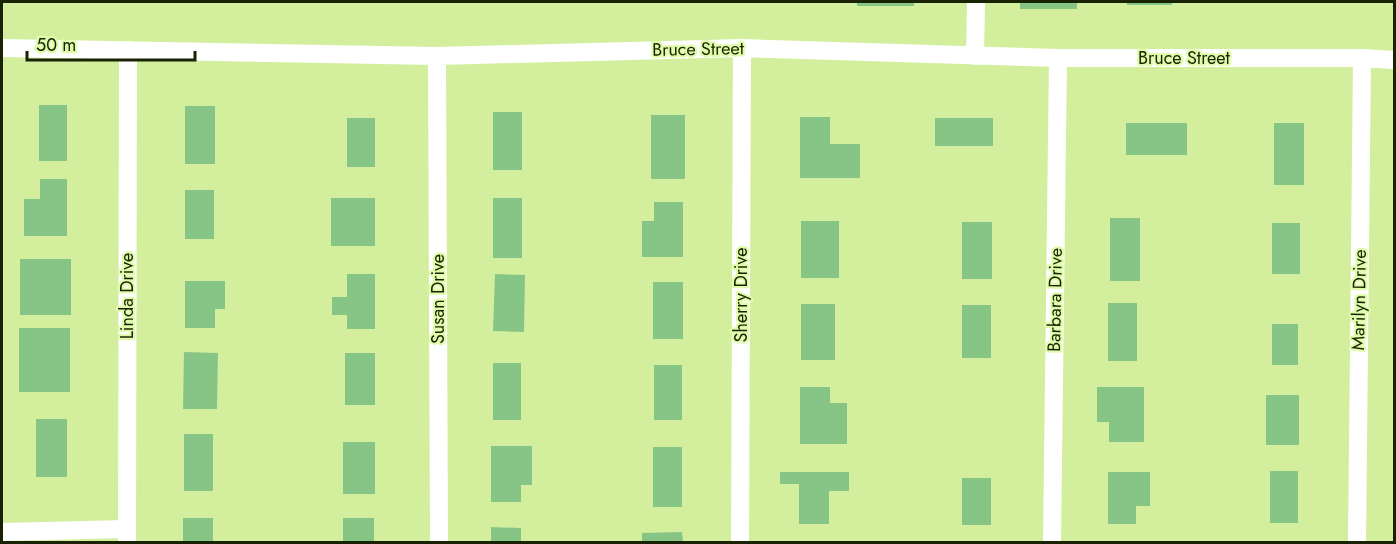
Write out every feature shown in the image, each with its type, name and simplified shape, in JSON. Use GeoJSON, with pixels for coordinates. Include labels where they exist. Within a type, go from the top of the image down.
{"type":"FeatureCollection","features":[{"type":"Feature","properties":{"kind":"street"},"geometry":{"type":"LineString","coordinates":[[975,56],[976,2]]}},
{"type":"Feature","properties":{"kind":"street","name":"Bruce Street"},"geometry":{"type":"LineString","coordinates":[[2,48],[437,56],[742,48],[1058,58],[1362,58],[1395,60]]}},
{"type":"Feature","properties":{"kind":"street","name":"Sherry Drive"},"geometry":{"type":"LineString","coordinates":[[740,543],[742,48]]}},
{"type":"Feature","properties":{"kind":"street","name":"Linda Drive"},"geometry":{"type":"LineString","coordinates":[[127,536],[128,50]]}},
{"type":"Feature","properties":{"kind":"street","name":"Susan Drive"},"geometry":{"type":"LineString","coordinates":[[437,56],[439,543]]}},
{"type":"Feature","properties":{"kind":"street","name":"Barbara Drive"},"geometry":{"type":"LineString","coordinates":[[1052,543],[1058,58]]}},
{"type":"Feature","properties":{"kind":"street","name":"Marilyn Drive"},"geometry":{"type":"LineString","coordinates":[[1357,543],[1362,58]]}},
{"type":"Feature","properties":{"kind":"street"},"geometry":{"type":"LineString","coordinates":[[2,532],[127,536]]}},
{"type":"Feature","properties":{"kind":"building"},"geometry":{"type":"Polygon","coordinates":[[[857,2],[914,2],[914,6],[857,6],[857,2]]]}},
{"type":"Feature","properties":{"kind":"building"},"geometry":{"type":"Polygon","coordinates":[[[1020,2],[1077,2],[1077,9],[1020,9],[1020,2]]]}},
{"type":"Feature","properties":{"kind":"building"},"geometry":{"type":"Polygon","coordinates":[[[1127,2],[1172,2],[1172,5],[1127,5],[1127,2]]]}},
{"type":"Feature","properties":{"kind":"building"},"geometry":{"type":"Polygon","coordinates":[[[39,105],[67,105],[67,161],[39,161],[39,105]]]}},
{"type":"Feature","properties":{"kind":"building"},"geometry":{"type":"Polygon","coordinates":[[[185,106],[215,106],[215,164],[185,164],[185,106]]]}},
{"type":"Feature","properties":{"kind":"building"},"geometry":{"type":"Polygon","coordinates":[[[493,112],[522,112],[522,170],[493,170],[493,112]]]}},
{"type":"Feature","properties":{"kind":"building"},"geometry":{"type":"Polygon","coordinates":[[[651,115],[685,115],[685,179],[651,179],[651,115]]]}},
{"type":"Feature","properties":{"kind":"building"},"geometry":{"type":"Polygon","coordinates":[[[800,117],[830,117],[830,144],[860,144],[860,178],[800,178],[800,117]]]}},
{"type":"Feature","properties":{"kind":"building"},"geometry":{"type":"Polygon","coordinates":[[[347,118],[375,118],[375,167],[347,167],[347,118]]]}},
{"type":"Feature","properties":{"kind":"building"},"geometry":{"type":"Polygon","coordinates":[[[935,118],[993,118],[993,146],[935,146],[935,118]]]}},
{"type":"Feature","properties":{"kind":"building"},"geometry":{"type":"Polygon","coordinates":[[[1126,123],[1187,123],[1187,155],[1126,155],[1126,123]]]}},
{"type":"Feature","properties":{"kind":"building"},"geometry":{"type":"Polygon","coordinates":[[[1274,123],[1304,123],[1304,185],[1274,185],[1274,123]]]}},
{"type":"Feature","properties":{"kind":"building"},"geometry":{"type":"Polygon","coordinates":[[[40,179],[67,179],[67,236],[24,236],[24,199],[40,199],[40,179]]]}},
{"type":"Feature","properties":{"kind":"building"},"geometry":{"type":"Polygon","coordinates":[[[185,190],[214,190],[214,239],[185,239],[185,190]]]}},
{"type":"Feature","properties":{"kind":"building"},"geometry":{"type":"Polygon","coordinates":[[[331,198],[375,198],[375,246],[331,246],[331,198]]]}},
{"type":"Feature","properties":{"kind":"building"},"geometry":{"type":"Polygon","coordinates":[[[493,198],[522,198],[522,258],[493,258],[493,198]]]}},
{"type":"Feature","properties":{"kind":"building"},"geometry":{"type":"Polygon","coordinates":[[[654,202],[683,202],[683,257],[642,257],[642,221],[654,221],[654,202]]]}},
{"type":"Feature","properties":{"kind":"building"},"geometry":{"type":"Polygon","coordinates":[[[1110,218],[1140,218],[1140,281],[1110,281],[1110,218]]]}},
{"type":"Feature","properties":{"kind":"building"},"geometry":{"type":"Polygon","coordinates":[[[801,221],[839,221],[839,278],[801,278],[801,221]]]}},
{"type":"Feature","properties":{"kind":"building"},"geometry":{"type":"Polygon","coordinates":[[[962,222],[992,222],[992,279],[962,279],[962,222]]]}},
{"type":"Feature","properties":{"kind":"building"},"geometry":{"type":"Polygon","coordinates":[[[1272,223],[1300,223],[1300,274],[1272,274],[1272,223]]]}},
{"type":"Feature","properties":{"kind":"building"},"geometry":{"type":"Polygon","coordinates":[[[20,259],[71,259],[71,315],[20,315],[20,259]]]}},
{"type":"Feature","properties":{"kind":"building"},"geometry":{"type":"Polygon","coordinates":[[[347,274],[375,274],[375,329],[347,329],[347,315],[332,315],[332,297],[347,297],[347,274]]]}},
{"type":"Feature","properties":{"kind":"building"},"geometry":{"type":"Polygon","coordinates":[[[495,274],[525,275],[524,332],[493,331],[495,274]]]}},
{"type":"Feature","properties":{"kind":"building"},"geometry":{"type":"Polygon","coordinates":[[[185,281],[225,281],[225,309],[215,309],[215,328],[185,328],[185,281]]]}},
{"type":"Feature","properties":{"kind":"building"},"geometry":{"type":"Polygon","coordinates":[[[653,282],[683,282],[683,339],[653,339],[653,282]]]}},
{"type":"Feature","properties":{"kind":"building"},"geometry":{"type":"Polygon","coordinates":[[[1108,303],[1137,303],[1137,361],[1108,361],[1108,303]]]}},
{"type":"Feature","properties":{"kind":"building"},"geometry":{"type":"Polygon","coordinates":[[[801,304],[835,304],[835,360],[801,360],[801,304]]]}},
{"type":"Feature","properties":{"kind":"building"},"geometry":{"type":"Polygon","coordinates":[[[962,305],[991,305],[991,358],[962,358],[962,305]]]}},
{"type":"Feature","properties":{"kind":"building"},"geometry":{"type":"Polygon","coordinates":[[[1272,324],[1298,324],[1298,365],[1272,365],[1272,324]]]}},
{"type":"Feature","properties":{"kind":"building"},"geometry":{"type":"Polygon","coordinates":[[[19,328],[70,328],[70,392],[19,392],[19,328]]]}},
{"type":"Feature","properties":{"kind":"building"},"geometry":{"type":"Polygon","coordinates":[[[184,352],[218,353],[217,409],[183,409],[184,352]]]}},
{"type":"Feature","properties":{"kind":"building"},"geometry":{"type":"Polygon","coordinates":[[[345,353],[375,353],[375,405],[345,405],[345,353]]]}},
{"type":"Feature","properties":{"kind":"building"},"geometry":{"type":"Polygon","coordinates":[[[493,363],[521,363],[521,420],[493,420],[493,363]]]}},
{"type":"Feature","properties":{"kind":"building"},"geometry":{"type":"Polygon","coordinates":[[[654,365],[682,365],[682,420],[654,420],[654,365]]]}},
{"type":"Feature","properties":{"kind":"building"},"geometry":{"type":"Polygon","coordinates":[[[800,387],[830,387],[830,403],[847,403],[847,444],[800,444],[800,387]]]}},
{"type":"Feature","properties":{"kind":"building"},"geometry":{"type":"Polygon","coordinates":[[[1097,387],[1144,387],[1144,442],[1109,442],[1109,422],[1097,422],[1097,387]]]}},
{"type":"Feature","properties":{"kind":"building"},"geometry":{"type":"Polygon","coordinates":[[[1266,395],[1299,395],[1299,445],[1266,445],[1266,395]]]}},
{"type":"Feature","properties":{"kind":"building"},"geometry":{"type":"Polygon","coordinates":[[[36,419],[67,419],[67,477],[36,477],[36,419]]]}},
{"type":"Feature","properties":{"kind":"building"},"geometry":{"type":"Polygon","coordinates":[[[184,434],[213,434],[213,491],[184,491],[184,434]]]}},
{"type":"Feature","properties":{"kind":"building"},"geometry":{"type":"Polygon","coordinates":[[[343,442],[375,442],[375,494],[343,494],[343,442]]]}},
{"type":"Feature","properties":{"kind":"building"},"geometry":{"type":"Polygon","coordinates":[[[491,446],[532,446],[532,485],[521,485],[521,502],[491,502],[491,446]]]}},
{"type":"Feature","properties":{"kind":"building"},"geometry":{"type":"Polygon","coordinates":[[[653,447],[682,447],[682,507],[653,507],[653,447]]]}},
{"type":"Feature","properties":{"kind":"building"},"geometry":{"type":"Polygon","coordinates":[[[1270,471],[1298,471],[1298,523],[1270,523],[1270,471]]]}},
{"type":"Feature","properties":{"kind":"building"},"geometry":{"type":"Polygon","coordinates":[[[780,472],[849,472],[849,491],[829,491],[829,524],[799,524],[799,484],[780,484],[780,472]]]}},
{"type":"Feature","properties":{"kind":"building"},"geometry":{"type":"Polygon","coordinates":[[[1108,472],[1150,472],[1150,506],[1136,506],[1136,524],[1108,524],[1108,472]]]}},
{"type":"Feature","properties":{"kind":"building"},"geometry":{"type":"Polygon","coordinates":[[[962,478],[991,478],[991,525],[962,525],[962,478]]]}},
{"type":"Feature","properties":{"kind":"building"},"geometry":{"type":"Polygon","coordinates":[[[183,518],[213,518],[213,542],[183,542],[183,518]]]}},
{"type":"Feature","properties":{"kind":"building"},"geometry":{"type":"Polygon","coordinates":[[[343,518],[374,518],[374,542],[343,542],[343,518]]]}},
{"type":"Feature","properties":{"kind":"building"},"geometry":{"type":"Polygon","coordinates":[[[491,527],[521,528],[521,542],[491,542],[491,527]]]}},
{"type":"Feature","properties":{"kind":"building"},"geometry":{"type":"Polygon","coordinates":[[[682,532],[683,542],[642,542],[642,533],[682,532]]]}}]}
